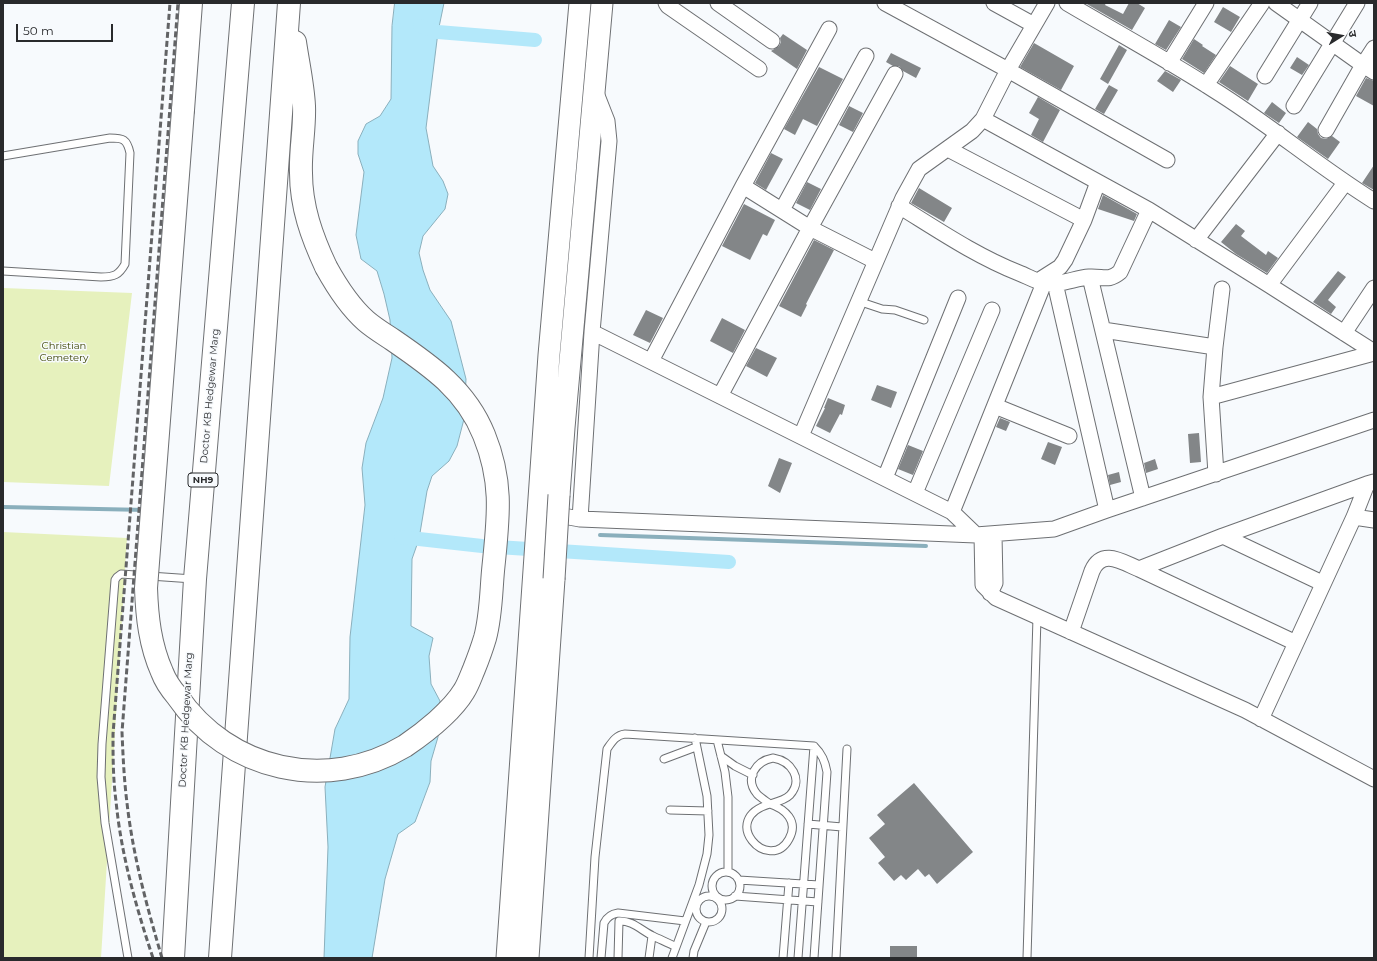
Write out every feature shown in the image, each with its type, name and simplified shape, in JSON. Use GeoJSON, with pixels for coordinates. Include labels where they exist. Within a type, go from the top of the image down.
{"type":"FeatureCollection","features":[{"type":"Feature","properties":{"kind":"highway"},"geometry":{"type":"LineString","coordinates":[[191,3],[146,588],[149,629],[162,673],[183,706],[197,722],[218,739],[251,758],[272,765],[322,770],[341,769],[379,759],[396,750],[428,729],[452,706],[464,691],[485,638],[489,617],[498,515],[496,476],[483,434],[464,400],[453,386],[440,374],[365,320],[338,289],[316,245],[307,219],[302,195],[301,172],[304,105],[289,3]]}},
{"type":"Feature","properties":{"kind":"highway","name":"Doctor KB Hedgewar Marg"},"geometry":{"type":"LineString","coordinates":[[173,958],[195,579],[243,3]]}},
{"type":"Feature","properties":{"kind":"highway"},"geometry":{"type":"LineString","coordinates":[[220,958],[289,3]]}},
{"type":"Feature","properties":{"kind":"main road"},"geometry":{"type":"LineString","coordinates":[[507,958],[549,355],[580,3]]}},
{"type":"Feature","properties":{"kind":"main road"},"geometry":{"type":"LineString","coordinates":[[528,958],[564,428],[602,3]]}},
{"type":"Feature","properties":{"kind":"street"},"geometry":{"type":"LineString","coordinates":[[666,3],[668,6],[759,69]]}},
{"type":"Feature","properties":{"kind":"street"},"geometry":{"type":"LineString","coordinates":[[718,3],[772,41]]}},
{"type":"Feature","properties":{"kind":"street"},"geometry":{"type":"LineString","coordinates":[[885,3],[1168,160]]}},
{"type":"Feature","properties":{"kind":"street"},"geometry":{"type":"LineString","coordinates":[[994,3],[1034,25]]}},
{"type":"Feature","properties":{"kind":"street"},"geometry":{"type":"LineString","coordinates":[[801,436],[899,206],[919,169],[972,131],[983,119],[1008,70],[1047,3]]}},
{"type":"Feature","properties":{"kind":"street"},"geometry":{"type":"LineString","coordinates":[[1067,3],[1206,85],[1278,133],[1345,183],[1374,201]]}},
{"type":"Feature","properties":{"kind":"street"},"geometry":{"type":"LineString","coordinates":[[1169,63],[1206,3]]}},
{"type":"Feature","properties":{"kind":"street"},"geometry":{"type":"LineString","coordinates":[[1206,85],[1262,3]]}},
{"type":"Feature","properties":{"kind":"street"},"geometry":{"type":"LineString","coordinates":[[1276,3],[1368,68]]}},
{"type":"Feature","properties":{"kind":"street"},"geometry":{"type":"LineString","coordinates":[[1265,76],[1310,3]]}},
{"type":"Feature","properties":{"kind":"street"},"geometry":{"type":"LineString","coordinates":[[1294,106],[1357,3]]}},
{"type":"Feature","properties":{"kind":"street"},"geometry":{"type":"LineString","coordinates":[[651,361],[743,186],[829,29]]}},
{"type":"Feature","properties":{"kind":"street"},"geometry":{"type":"LineString","coordinates":[[1326,130],[1368,68],[1374,48]]}},
{"type":"Feature","properties":{"kind":"street"},"geometry":{"type":"LineString","coordinates":[[782,210],[866,56]]}},
{"type":"Feature","properties":{"kind":"street"},"geometry":{"type":"LineString","coordinates":[[720,396],[895,74]]}},
{"type":"Feature","properties":{"kind":"street"},"geometry":{"type":"LineString","coordinates":[[580,518],[592,332],[609,141],[607,121],[594,89]]}},
{"type":"Feature","properties":{"kind":"street"},"geometry":{"type":"LineString","coordinates":[[983,119],[1149,210],[1374,353]]}},
{"type":"Feature","properties":{"kind":"street"},"geometry":{"type":"LineString","coordinates":[[1196,240],[1278,133]]}},
{"type":"Feature","properties":{"kind":"street"},"geometry":{"type":"LineString","coordinates":[[948,149],[1084,220]]}},
{"type":"Feature","properties":{"kind":"street"},"geometry":{"type":"LineString","coordinates":[[952,512],[1046,282],[1065,260],[1084,220],[1098,182]]}},
{"type":"Feature","properties":{"kind":"street"},"geometry":{"type":"LineString","coordinates":[[1269,285],[1345,183]]}},
{"type":"Feature","properties":{"kind":"street"},"geometry":{"type":"LineString","coordinates":[[743,186],[810,228],[875,261]]}},
{"type":"Feature","properties":{"kind":"street"},"geometry":{"type":"LineString","coordinates":[[899,206],[978,254],[1005,267],[1046,282],[1090,277],[1108,278],[1115,276],[1120,272],[1149,210]]}},
{"type":"Feature","properties":{"kind":"street"},"geometry":{"type":"LineString","coordinates":[[1090,277],[1143,498]]}},
{"type":"Feature","properties":{"kind":"street"},"geometry":{"type":"LineString","coordinates":[[1046,282],[1107,510]]}},
{"type":"Feature","properties":{"kind":"street"},"geometry":{"type":"LineString","coordinates":[[1344,333],[1374,288]]}},
{"type":"Feature","properties":{"kind":"street"},"geometry":{"type":"LineString","coordinates":[[1216,474],[1211,397],[1222,289]]}},
{"type":"Feature","properties":{"kind":"street"},"geometry":{"type":"LineString","coordinates":[[885,478],[958,298]]}},
{"type":"Feature","properties":{"kind":"street"},"geometry":{"type":"LineString","coordinates":[[915,493],[992,310]]}},
{"type":"Feature","properties":{"kind":"street"},"geometry":{"type":"LineString","coordinates":[[1103,330],[1215,347]]}},
{"type":"Feature","properties":{"kind":"street"},"geometry":{"type":"LineString","coordinates":[[592,332],[952,512],[986,539],[989,587],[996,598],[1245,710],[1374,779]]}},
{"type":"Feature","properties":{"kind":"street"},"geometry":{"type":"LineString","coordinates":[[1211,397],[1374,353]]}},
{"type":"Feature","properties":{"kind":"street"},"geometry":{"type":"LineString","coordinates":[[995,406],[1069,436]]}},
{"type":"Feature","properties":{"kind":"street"},"geometry":{"type":"LineString","coordinates":[[541,477],[548,490],[550,512],[552,514],[580,518],[986,539],[1054,529],[1374,420]]}},
{"type":"Feature","properties":{"kind":"street"},"geometry":{"type":"LineString","coordinates":[[1261,719],[1322,583],[1371,483]]}},
{"type":"Feature","properties":{"kind":"street"},"geometry":{"type":"LineString","coordinates":[[1139,569],[1223,536],[1371,483]]}},
{"type":"Feature","properties":{"kind":"street"},"geometry":{"type":"LineString","coordinates":[[1354,517],[1374,520]]}},
{"type":"Feature","properties":{"kind":"street"},"geometry":{"type":"LineString","coordinates":[[1223,536],[1322,583]]}},
{"type":"Feature","properties":{"kind":"street"},"geometry":{"type":"LineString","coordinates":[[1071,632],[1094,566],[1100,560],[1108,558],[1116,559],[1139,569],[1296,643]]}},
{"type":"Feature","properties":{"kind":"lane"},"geometry":{"type":"LineString","coordinates":[[3,156],[110,138],[125,140],[130,153],[125,264],[121,271],[115,276],[101,277],[3,271]]}},
{"type":"Feature","properties":{"kind":"lane"},"geometry":{"type":"LineString","coordinates":[[858,301],[882,309],[895,310],[924,320]]}},
{"type":"Feature","properties":{"kind":"lane"},"geometry":{"type":"LineString","coordinates":[[128,958],[105,823],[101,777],[102,744],[115,580],[121,574],[195,579]]}},
{"type":"Feature","properties":{"kind":"lane"},"geometry":{"type":"LineString","coordinates":[[1027,958],[1037,617]]}},
{"type":"Feature","properties":{"kind":"lane"},"geometry":{"type":"LineString","coordinates":[[589,958],[595,857],[607,749],[619,735],[625,734],[814,746],[820,752],[827,772],[814,958]]}},
{"type":"Feature","properties":{"kind":"lane"},"geometry":{"type":"LineString","coordinates":[[672,958],[685,921],[694,904],[707,854],[709,835],[707,796],[694,738]]}},
{"type":"Feature","properties":{"kind":"lane"},"geometry":{"type":"LineString","coordinates":[[717,740],[726,772],[728,797],[728,871]]}},
{"type":"Feature","properties":{"kind":"lane"},"geometry":{"type":"LineString","coordinates":[[798,958],[814,746]]}},
{"type":"Feature","properties":{"kind":"lane"},"geometry":{"type":"LineString","coordinates":[[664,759],[696,747]]}},
{"type":"Feature","properties":{"kind":"lane"},"geometry":{"type":"LineString","coordinates":[[836,958],[847,749]]}},
{"type":"Feature","properties":{"kind":"lane"},"geometry":{"type":"LineString","coordinates":[[721,756],[735,766],[752,775]]}},
{"type":"Feature","properties":{"kind":"lane"},"geometry":{"type":"LineString","coordinates":[[770,804],[758,795],[754,789],[752,775],[755,768],[766,759],[781,759],[787,762],[795,774],[796,781],[794,788],[790,795],[785,799],[770,804],[757,810],[751,815],[748,822],[747,829],[749,836],[758,847],[765,850],[780,848],[786,844],[792,831],[792,823],[789,816],[784,811],[770,804]]}},
{"type":"Feature","properties":{"kind":"lane"},"geometry":{"type":"LineString","coordinates":[[670,810],[708,811]]}},
{"type":"Feature","properties":{"kind":"lane"},"geometry":{"type":"LineString","coordinates":[[808,824],[842,827]]}},
{"type":"Feature","properties":{"kind":"lane"},"geometry":{"type":"LineString","coordinates":[[694,904],[698,917],[706,922],[715,921],[721,914],[722,905],[712,890],[713,880],[719,873],[728,871],[739,880],[740,889],[735,896]]}},
{"type":"Feature","properties":{"kind":"lane"},"geometry":{"type":"LineString","coordinates":[[701,878],[713,880]]}},
{"type":"Feature","properties":{"kind":"lane"},"geometry":{"type":"LineString","coordinates":[[739,880],[819,885]]}},
{"type":"Feature","properties":{"kind":"lane"},"geometry":{"type":"LineString","coordinates":[[784,958],[789,883]]}},
{"type":"Feature","properties":{"kind":"lane"},"geometry":{"type":"LineString","coordinates":[[694,904],[705,896],[713,896],[726,900],[735,896],[818,902]]}},
{"type":"Feature","properties":{"kind":"lane"},"geometry":{"type":"LineString","coordinates":[[601,958],[604,922],[606,918],[612,914],[618,913],[685,921]]}},
{"type":"Feature","properties":{"kind":"lane"},"geometry":{"type":"LineString","coordinates":[[618,958],[619,921],[631,923],[652,936],[676,947]]}},
{"type":"Feature","properties":{"kind":"lane"},"geometry":{"type":"LineString","coordinates":[[693,958],[694,951],[706,922]]}},
{"type":"Feature","properties":{"kind":"lane"},"geometry":{"type":"LineString","coordinates":[[645,958],[649,958],[652,936]]}},
{"type":"Feature","properties":{"kind":"green space","name":"Christian Cemetery"},"geometry":{"type":"Polygon","coordinates":[[[3,288],[132,293],[109,486],[3,482],[3,288]]]}},
{"type":"Feature","properties":{"kind":"green space"},"geometry":{"type":"Polygon","coordinates":[[[3,532],[127,538],[101,958],[3,958],[3,532]]]}},
{"type":"Feature","properties":{"kind":"water"},"geometry":{"type":"Polygon","coordinates":[[[395,3],[444,3],[438,32],[426,128],[433,166],[443,181],[448,194],[445,209],[423,236],[419,253],[430,290],[451,321],[466,379],[464,419],[457,446],[449,461],[432,476],[427,491],[419,539],[412,559],[411,626],[433,638],[429,656],[431,684],[440,701],[438,737],[431,761],[430,782],[415,822],[398,834],[385,879],[372,958],[324,958],[328,847],[325,787],[335,729],[349,699],[350,637],[365,505],[362,468],[366,443],[383,398],[392,358],[390,320],[384,294],[377,271],[361,259],[356,235],[364,172],[358,154],[358,141],[366,124],[380,116],[391,99],[392,26],[395,3]]]}},
{"type":"Feature","properties":{"kind":"building"},"geometry":{"type":"Polygon","coordinates":[[[1085,3],[1106,3],[1105,5],[1123,14],[1129,3],[1137,3],[1145,8],[1132,30],[1085,3]]]}},
{"type":"Feature","properties":{"kind":"building"},"geometry":{"type":"Polygon","coordinates":[[[1223,7],[1240,17],[1231,32],[1214,22],[1223,7]]]}},
{"type":"Feature","properties":{"kind":"building"},"geometry":{"type":"Polygon","coordinates":[[[1169,20],[1181,27],[1166,50],[1155,44],[1169,20]]]}},
{"type":"Feature","properties":{"kind":"building"},"geometry":{"type":"Polygon","coordinates":[[[783,34],[807,50],[797,69],[771,51],[779,46],[781,42],[780,38],[783,34]]]}},
{"type":"Feature","properties":{"kind":"building"},"geometry":{"type":"Polygon","coordinates":[[[1194,39],[1216,55],[1204,73],[1182,59],[1194,39]]]}},
{"type":"Feature","properties":{"kind":"building"},"geometry":{"type":"Polygon","coordinates":[[[1034,43],[1074,66],[1061,90],[1020,67],[1034,43]]]}},
{"type":"Feature","properties":{"kind":"building"},"geometry":{"type":"Polygon","coordinates":[[[1119,45],[1127,50],[1108,84],[1100,79],[1119,45]]]}},
{"type":"Feature","properties":{"kind":"building"},"geometry":{"type":"Polygon","coordinates":[[[891,53],[921,68],[916,78],[903,71],[899,66],[893,66],[886,62],[891,53]]]}},
{"type":"Feature","properties":{"kind":"building"},"geometry":{"type":"Polygon","coordinates":[[[1297,57],[1309,65],[1302,75],[1290,68],[1297,57]]]}},
{"type":"Feature","properties":{"kind":"building"},"geometry":{"type":"Polygon","coordinates":[[[1230,66],[1258,84],[1248,101],[1219,82],[1230,66]]]}},
{"type":"Feature","properties":{"kind":"building"},"geometry":{"type":"Polygon","coordinates":[[[819,67],[843,79],[817,126],[803,119],[795,135],[784,129],[819,67]]]}},
{"type":"Feature","properties":{"kind":"building"},"geometry":{"type":"Polygon","coordinates":[[[1165,71],[1181,80],[1173,92],[1157,81],[1165,71]]]}},
{"type":"Feature","properties":{"kind":"building"},"geometry":{"type":"Polygon","coordinates":[[[1366,78],[1374,81],[1374,106],[1356,96],[1366,78]]]}},
{"type":"Feature","properties":{"kind":"building"},"geometry":{"type":"Polygon","coordinates":[[[1109,85],[1118,90],[1104,114],[1095,109],[1109,85]]]}},
{"type":"Feature","properties":{"kind":"building"},"geometry":{"type":"Polygon","coordinates":[[[1038,97],[1060,110],[1043,142],[1031,135],[1039,119],[1029,113],[1038,97]]]}},
{"type":"Feature","properties":{"kind":"building"},"geometry":{"type":"Polygon","coordinates":[[[1272,102],[1286,113],[1279,123],[1264,113],[1272,102]]]}},
{"type":"Feature","properties":{"kind":"building"},"geometry":{"type":"Polygon","coordinates":[[[849,106],[863,113],[853,132],[839,125],[849,106]]]}},
{"type":"Feature","properties":{"kind":"building"},"geometry":{"type":"Polygon","coordinates":[[[1308,122],[1317,129],[1321,138],[1326,139],[1332,136],[1340,142],[1328,159],[1297,137],[1308,122]]]}},
{"type":"Feature","properties":{"kind":"building"},"geometry":{"type":"Polygon","coordinates":[[[771,153],[783,159],[766,190],[755,183],[771,153]]]}},
{"type":"Feature","properties":{"kind":"building"},"geometry":{"type":"Polygon","coordinates":[[[1374,165],[1374,190],[1362,183],[1374,165]]]}},
{"type":"Feature","properties":{"kind":"building"},"geometry":{"type":"Polygon","coordinates":[[[807,182],[821,189],[810,210],[796,203],[807,182]]]}},
{"type":"Feature","properties":{"kind":"building"},"geometry":{"type":"Polygon","coordinates":[[[919,188],[952,208],[944,222],[911,203],[919,188]]]}},
{"type":"Feature","properties":{"kind":"building"},"geometry":{"type":"Polygon","coordinates":[[[1103,195],[1137,214],[1134,221],[1098,209],[1103,195]]]}},
{"type":"Feature","properties":{"kind":"building"},"geometry":{"type":"Polygon","coordinates":[[[744,204],[775,220],[767,236],[763,234],[750,260],[722,246],[744,204]]]}},
{"type":"Feature","properties":{"kind":"building"},"geometry":{"type":"Polygon","coordinates":[[[1236,224],[1245,231],[1241,236],[1266,255],[1268,251],[1278,258],[1267,273],[1236,254],[1221,242],[1236,224]]]}},
{"type":"Feature","properties":{"kind":"building"},"geometry":{"type":"Polygon","coordinates":[[[814,240],[834,250],[806,304],[807,305],[801,317],[779,306],[814,240]]]}},
{"type":"Feature","properties":{"kind":"building"},"geometry":{"type":"Polygon","coordinates":[[[1338,271],[1346,277],[1328,300],[1336,307],[1331,314],[1313,302],[1338,271]]]}},
{"type":"Feature","properties":{"kind":"building"},"geometry":{"type":"Polygon","coordinates":[[[646,310],[663,318],[650,343],[633,335],[646,310]]]}},
{"type":"Feature","properties":{"kind":"building"},"geometry":{"type":"Polygon","coordinates":[[[722,318],[745,330],[733,353],[710,341],[722,318]]]}},
{"type":"Feature","properties":{"kind":"building"},"geometry":{"type":"Polygon","coordinates":[[[756,348],[777,358],[767,377],[746,366],[756,348]]]}},
{"type":"Feature","properties":{"kind":"building"},"geometry":{"type":"Polygon","coordinates":[[[877,385],[897,392],[891,408],[871,400],[877,385]]]}},
{"type":"Feature","properties":{"kind":"building"},"geometry":{"type":"Polygon","coordinates":[[[828,398],[845,405],[842,415],[840,414],[830,433],[816,426],[828,398]]]}},
{"type":"Feature","properties":{"kind":"building"},"geometry":{"type":"Polygon","coordinates":[[[1000,418],[1010,422],[1006,431],[996,427],[1000,418]]]}},
{"type":"Feature","properties":{"kind":"building"},"geometry":{"type":"Polygon","coordinates":[[[1199,433],[1201,462],[1190,463],[1188,434],[1199,433]]]}},
{"type":"Feature","properties":{"kind":"building"},"geometry":{"type":"Polygon","coordinates":[[[1048,442],[1062,447],[1055,465],[1041,459],[1048,442]]]}},
{"type":"Feature","properties":{"kind":"building"},"geometry":{"type":"Polygon","coordinates":[[[908,445],[923,451],[913,475],[898,469],[908,445]]]}},
{"type":"Feature","properties":{"kind":"building"},"geometry":{"type":"Polygon","coordinates":[[[779,458],[792,463],[780,493],[768,486],[779,458]]]}},
{"type":"Feature","properties":{"kind":"building"},"geometry":{"type":"Polygon","coordinates":[[[1155,459],[1158,469],[1146,473],[1144,463],[1155,459]]]}},
{"type":"Feature","properties":{"kind":"building"},"geometry":{"type":"Polygon","coordinates":[[[1119,472],[1121,482],[1110,485],[1108,475],[1119,472]]]}},
{"type":"Feature","properties":{"kind":"building"},"geometry":{"type":"Polygon","coordinates":[[[914,783],[973,852],[937,884],[929,874],[925,877],[918,869],[906,880],[901,875],[894,881],[878,863],[885,857],[869,838],[885,824],[877,815],[914,783]]]}},
{"type":"Feature","properties":{"kind":"building"},"geometry":{"type":"Polygon","coordinates":[[[890,946],[917,946],[917,958],[890,958],[890,946]]]}},
{"type":"Feature","properties":{"kind":"waterway"},"geometry":{"type":"LineString","coordinates":[[420,26],[438,32],[535,40]]}},
{"type":"Feature","properties":{"kind":"waterway"},"geometry":{"type":"LineString","coordinates":[[3,507],[146,510]]}},
{"type":"Feature","properties":{"kind":"waterway"},"geometry":{"type":"LineString","coordinates":[[600,535],[926,546]]}},
{"type":"Feature","properties":{"kind":"waterway"},"geometry":{"type":"LineString","coordinates":[[401,537],[482,546],[729,562]]}},
{"type":"Feature","properties":{"kind":"railway"},"geometry":{"type":"LineString","coordinates":[[153,958],[135,900],[125,861],[118,821],[114,784],[113,734],[170,3]]}},
{"type":"Feature","properties":{"kind":"railway"},"geometry":{"type":"LineString","coordinates":[[162,958],[146,901],[133,842],[126,794],[122,732],[178,3]]}}]}
